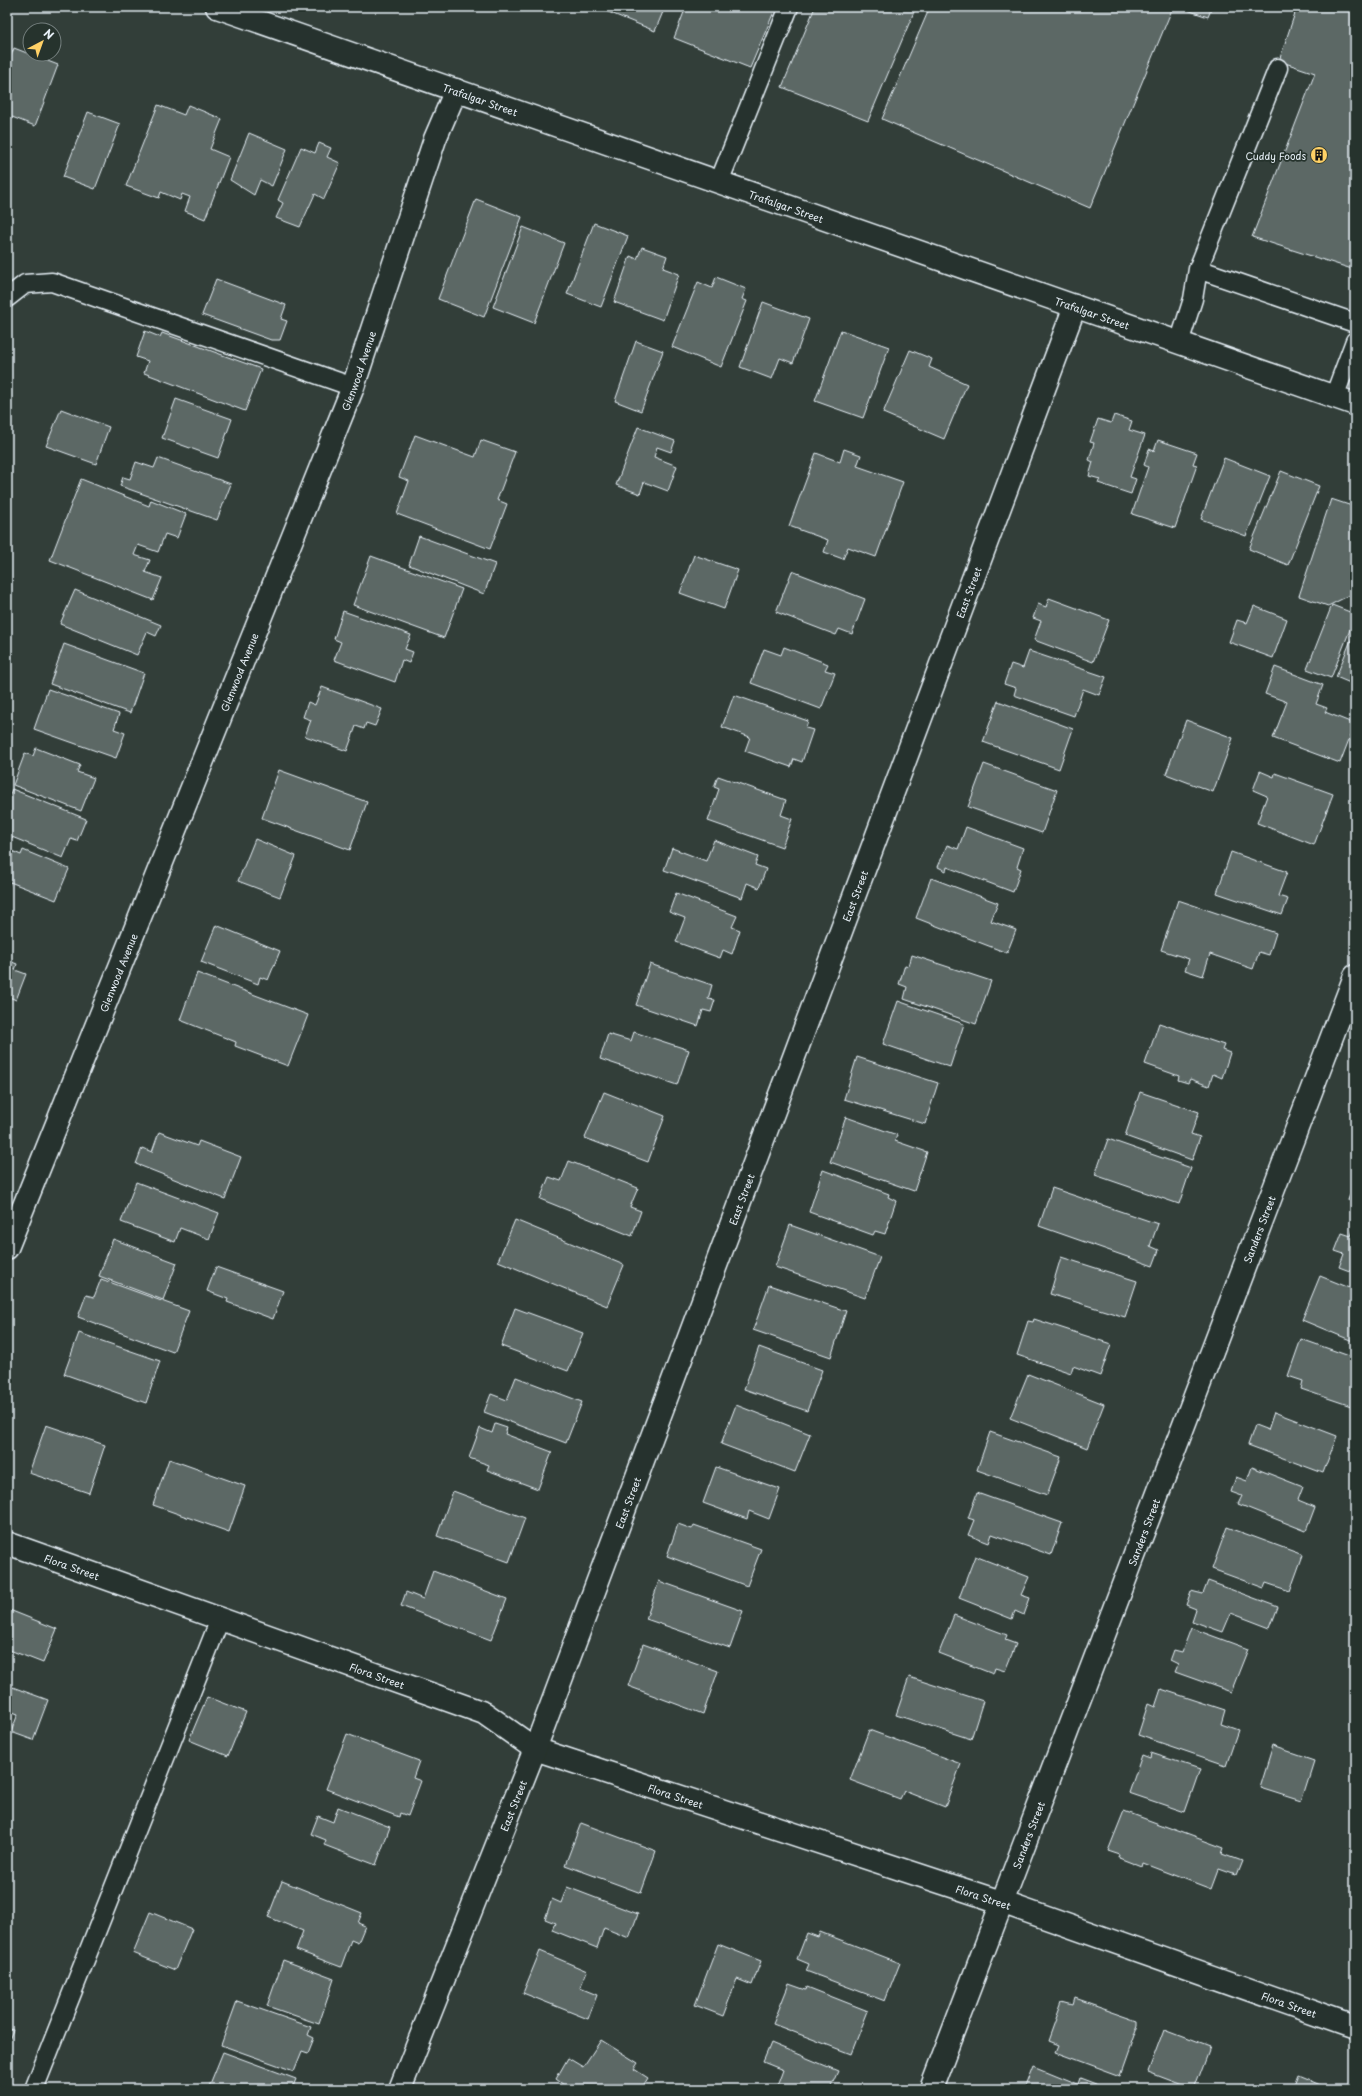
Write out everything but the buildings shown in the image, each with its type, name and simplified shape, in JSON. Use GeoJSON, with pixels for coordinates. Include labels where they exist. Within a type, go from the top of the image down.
{"type":"FeatureCollection","features":[{"type":"Feature","properties":{"kind":"street","name":"Trafalgar Street"},"geometry":{"type":"LineString","coordinates":[[217,7],[1355,404]]}},
{"type":"Feature","properties":{"kind":"street","name":"Glenwood Avenue"},"geometry":{"type":"LineString","coordinates":[[7,1248],[353,387],[435,139],[456,90]]}},
{"type":"Feature","properties":{"kind":"street","name":"East Street"},"geometry":{"type":"LineString","coordinates":[[400,2089],[535,1750],[1075,306]]}},
{"type":"Feature","properties":{"kind":"street","name":"Sanders Street"},"geometry":{"type":"LineString","coordinates":[[931,2089],[1355,976]]}},
{"type":"Feature","properties":{"kind":"street","name":"Flora Street"},"geometry":{"type":"LineString","coordinates":[[7,1543],[484,1713],[535,1750],[1002,1902],[1355,2027]]}},
{"type":"Feature","properties":{"kind":"lane"},"geometry":{"type":"LineString","coordinates":[[719,182],[789,7]]}},
{"type":"Feature","properties":{"kind":"lane"},"geometry":{"type":"LineString","coordinates":[[1179,343],[1193,299],[1198,269],[1278,68]]}},
{"type":"Feature","properties":{"kind":"lane"},"geometry":{"type":"LineString","coordinates":[[1198,269],[1355,323]]}},
{"type":"Feature","properties":{"kind":"lane"},"geometry":{"type":"LineString","coordinates":[[7,298],[24,284],[52,282],[353,387]]}},
{"type":"Feature","properties":{"kind":"lane"},"geometry":{"type":"LineString","coordinates":[[1334,397],[1355,341]]}},
{"type":"Feature","properties":{"kind":"lane"},"geometry":{"type":"LineString","coordinates":[[34,2089],[220,1619]]}},
{"type":"Feature","properties":{"kind":"place","name":"Cuddy Foods"},"geometry":{"type":"Point","coordinates":[1319,155]}}]}
